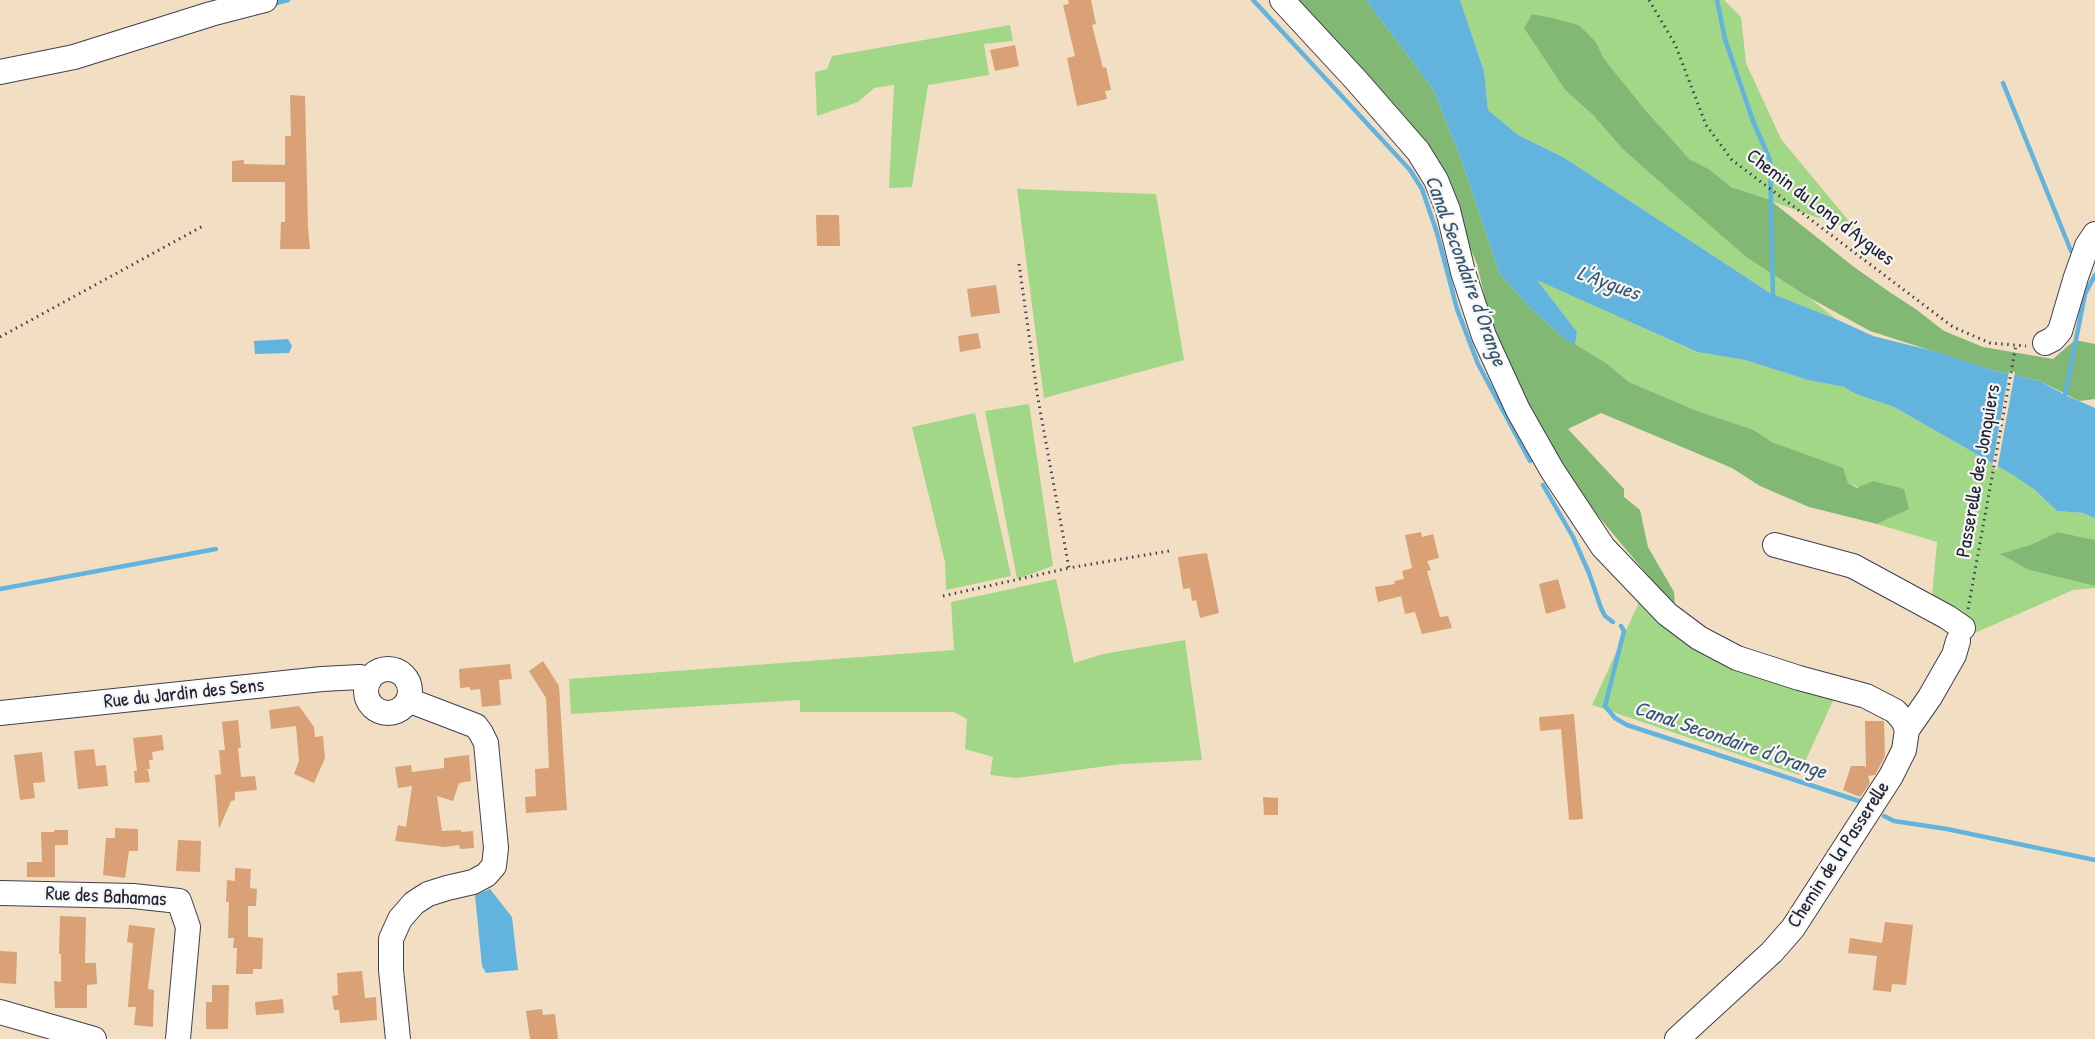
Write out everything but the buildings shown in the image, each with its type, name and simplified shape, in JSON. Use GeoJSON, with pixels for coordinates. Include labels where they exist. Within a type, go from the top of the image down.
{"type":"FeatureCollection","features":[{"type":"Feature","properties":{"kind":"street"},"geometry":{"type":"LineString","coordinates":[[0,72],[74,57],[211,14],[265,0]]}},
{"type":"Feature","properties":{"kind":"street"},"geometry":{"type":"LineString","coordinates":[[1282,0],[1418,151],[1436,180],[1448,210],[1463,272],[1484,336],[1518,410],[1551,470],[1603,547],[1667,614],[1699,638],[1737,658],[1866,696],[1895,711],[1903,720],[1907,730]]}},
{"type":"Feature","properties":{"kind":"street"},"geometry":{"type":"LineString","coordinates":[[2045,344],[2060,331],[2083,256],[2095,234]]}},
{"type":"Feature","properties":{"kind":"street","name":"Chemin de la Passerelle"},"geometry":{"type":"LineString","coordinates":[[1677,1039],[1772,951],[1793,928],[1892,776],[1904,750],[1907,730],[1930,697],[1954,655],[1961,635],[1947,617],[1852,566],[1775,545]]}},
{"type":"Feature","properties":{"kind":"street","name":"Rue du Jardin des Sens"},"geometry":{"type":"LineString","coordinates":[[0,713],[322,679],[360,677],[363,686]]}},
{"type":"Feature","properties":{"kind":"street"},"geometry":{"type":"LineString","coordinates":[[363,686],[368,702],[379,711],[392,712],[408,707],[476,726],[486,742],[496,848],[494,866],[473,882],[428,894],[414,903],[400,919],[391,939],[391,970],[398,1039]]}},
{"type":"Feature","properties":{"kind":"street","name":"Rue des Bahamas"},"geometry":{"type":"LineString","coordinates":[[0,893],[143,897],[179,901],[188,927],[178,1039]]}},
{"type":"Feature","properties":{"kind":"street"},"geometry":{"type":"LineString","coordinates":[[0,1012],[93,1039]]}},
{"type":"Feature","properties":{"kind":"path","name":"Chemin du Long d'Aygues"},"geometry":{"type":"LineString","coordinates":[[1649,0],[1675,44],[1706,125],[1732,160],[1953,327],[1990,342],[2016,345]]}},
{"type":"Feature","properties":{"kind":"path"},"geometry":{"type":"LineString","coordinates":[[0,337],[203,226]]}},
{"type":"Feature","properties":{"kind":"path"},"geometry":{"type":"LineString","coordinates":[[1019,264],[1038,399],[1069,568]]}},
{"type":"Feature","properties":{"kind":"path","name":"Passerelle des Jonquiers"},"geometry":{"type":"LineString","coordinates":[[1971,595],[2016,345]]}},
{"type":"Feature","properties":{"kind":"path"},"geometry":{"type":"LineString","coordinates":[[943,596],[1069,568],[1169,551]]}},
{"type":"Feature","properties":{"kind":"path"},"geometry":{"type":"LineString","coordinates":[[363,686],[365,707],[379,719],[394,721],[408,707]]}},
{"type":"Feature","properties":{"kind":"green space"},"geometry":{"type":"Polygon","coordinates":[[[1294,0],[1366,0],[1433,89],[1461,159],[1500,274],[1530,308],[1564,338],[1606,363],[1629,382],[1697,411],[1754,430],[1772,442],[1843,468],[1848,483],[1857,488],[1873,481],[1904,489],[1909,509],[1877,524],[1809,507],[1760,486],[1732,468],[1601,413],[1568,429],[1624,489],[1624,497],[1640,510],[1648,547],[1674,592],[1675,608],[1563,474],[1493,333],[1477,264],[1463,231],[1294,0]]]}},
{"type":"Feature","properties":{"kind":"green space"},"geometry":{"type":"Polygon","coordinates":[[[1460,0],[1724,0],[1741,17],[1746,63],[1781,139],[1858,232],[1731,187],[1709,169],[1689,159],[1621,80],[1604,59],[1596,42],[1579,25],[1532,14],[1524,28],[1565,90],[1653,176],[1746,257],[1808,297],[1836,319],[1770,293],[1563,157],[1518,135],[1488,110],[1484,71],[1460,0]]]}},
{"type":"Feature","properties":{"kind":"green space"},"geometry":{"type":"Polygon","coordinates":[[[1532,14],[1579,25],[1596,42],[1604,59],[1648,113],[1689,159],[1709,169],[1731,187],[1770,200],[1854,267],[1944,331],[1983,347],[2053,359],[2075,340],[2095,344],[2095,399],[2079,401],[2040,381],[1992,370],[1870,331],[1808,297],[1746,257],[1623,149],[1593,115],[1565,90],[1524,28],[1532,14]]]}},
{"type":"Feature","properties":{"kind":"green space"},"geometry":{"type":"Polygon","coordinates":[[[1010,25],[1013,41],[984,44],[989,75],[928,85],[912,187],[889,188],[894,85],[874,88],[858,102],[817,116],[815,72],[827,69],[832,56],[1010,25]]]}},
{"type":"Feature","properties":{"kind":"green space"},"geometry":{"type":"Polygon","coordinates":[[[1017,189],[1156,194],[1184,360],[1044,398],[1017,189]]]}},
{"type":"Feature","properties":{"kind":"green space"},"geometry":{"type":"Polygon","coordinates":[[[1536,279],[1696,352],[1745,360],[1808,380],[1844,387],[1856,394],[1894,407],[2013,475],[2035,490],[2057,511],[2083,513],[2095,518],[2095,540],[2058,532],[2030,545],[2001,554],[2029,570],[2095,586],[2095,588],[2073,590],[1977,632],[1932,595],[1937,542],[1877,524],[1909,509],[1848,483],[1842,468],[1772,442],[1754,430],[1697,411],[1629,382],[1606,363],[1575,345],[1577,332],[1536,279]]]}},
{"type":"Feature","properties":{"kind":"green space"},"geometry":{"type":"Polygon","coordinates":[[[1029,404],[1053,566],[1017,579],[985,411],[1029,404]]]}},
{"type":"Feature","properties":{"kind":"green space"},"geometry":{"type":"Polygon","coordinates":[[[975,413],[1011,576],[946,590],[945,562],[912,427],[975,413]]]}},
{"type":"Feature","properties":{"kind":"green space"},"geometry":{"type":"Polygon","coordinates":[[[2058,532],[2095,540],[2095,586],[2029,570],[2000,554],[2030,545],[2058,532]]]}},
{"type":"Feature","properties":{"kind":"green space"},"geometry":{"type":"Polygon","coordinates":[[[1056,579],[1074,663],[1103,654],[1185,640],[1202,760],[1122,764],[1017,778],[990,775],[993,757],[965,749],[967,719],[954,712],[800,712],[800,700],[571,714],[569,679],[954,650],[951,602],[1056,579]]]}},
{"type":"Feature","properties":{"kind":"green space"},"geometry":{"type":"Polygon","coordinates":[[[1640,600],[1836,694],[1799,775],[1592,705],[1640,600]]]}},
{"type":"Feature","properties":{"kind":"water","name":"L'Aygues"},"geometry":{"type":"Polygon","coordinates":[[[1366,0],[1460,0],[1484,71],[1488,110],[1518,135],[1563,157],[1770,293],[1873,336],[1941,353],[1992,370],[2040,381],[2095,408],[2095,518],[2083,513],[2057,511],[2035,490],[2013,475],[1894,407],[1856,394],[1844,387],[1808,380],[1745,360],[1697,352],[1537,280],[1577,332],[1575,345],[1564,338],[1530,308],[1500,274],[1461,159],[1433,89],[1366,0]]]}},
{"type":"Feature","properties":{"kind":"water"},"geometry":{"type":"Polygon","coordinates":[[[288,339],[292,346],[289,353],[255,354],[254,341],[288,339]]]}},
{"type":"Feature","properties":{"kind":"water"},"geometry":{"type":"Polygon","coordinates":[[[490,889],[512,917],[518,970],[486,973],[482,966],[475,895],[490,889]]]}},
{"type":"Feature","properties":{"kind":"pier"},"geometry":{"type":"Polygon","coordinates":[[[2009,371],[2015,372],[1997,470],[1992,467],[2009,371]]]}},
{"type":"Feature","properties":{"kind":"waterway"},"geometry":{"type":"LineString","coordinates":[[272,4],[288,0]]}},
{"type":"Feature","properties":{"kind":"waterway","name":"Canal Secondaire d'Orange"},"geometry":{"type":"LineString","coordinates":[[1253,0],[1410,170],[1422,189],[1437,233],[1457,309],[1478,364],[1530,461]]}},
{"type":"Feature","properties":{"kind":"waterway"},"geometry":{"type":"LineString","coordinates":[[1717,0],[1725,39],[1753,121],[1770,160],[1773,297]]}},
{"type":"Feature","properties":{"kind":"waterway"},"geometry":{"type":"LineString","coordinates":[[2003,83],[2071,251]]}},
{"type":"Feature","properties":{"kind":"waterway"},"geometry":{"type":"LineString","coordinates":[[2064,400],[2085,294],[2095,275]]}},
{"type":"Feature","properties":{"kind":"waterway","name":"Canal Secondaire d'Orange"},"geometry":{"type":"LineString","coordinates":[[1543,485],[1573,537],[1605,616],[1613,622]]}},
{"type":"Feature","properties":{"kind":"waterway"},"geometry":{"type":"LineString","coordinates":[[0,589],[216,549]]}},
{"type":"Feature","properties":{"kind":"waterway","name":"Canal Secondaire d'Orange"},"geometry":{"type":"LineString","coordinates":[[1621,626],[1624,631],[1605,706],[1615,718],[1627,725],[1862,802]]}},
{"type":"Feature","properties":{"kind":"waterway","name":"Canal Secondaire d'Orange"},"geometry":{"type":"LineString","coordinates":[[1884,816],[1894,821],[1947,829],[2095,860]]}}]}
